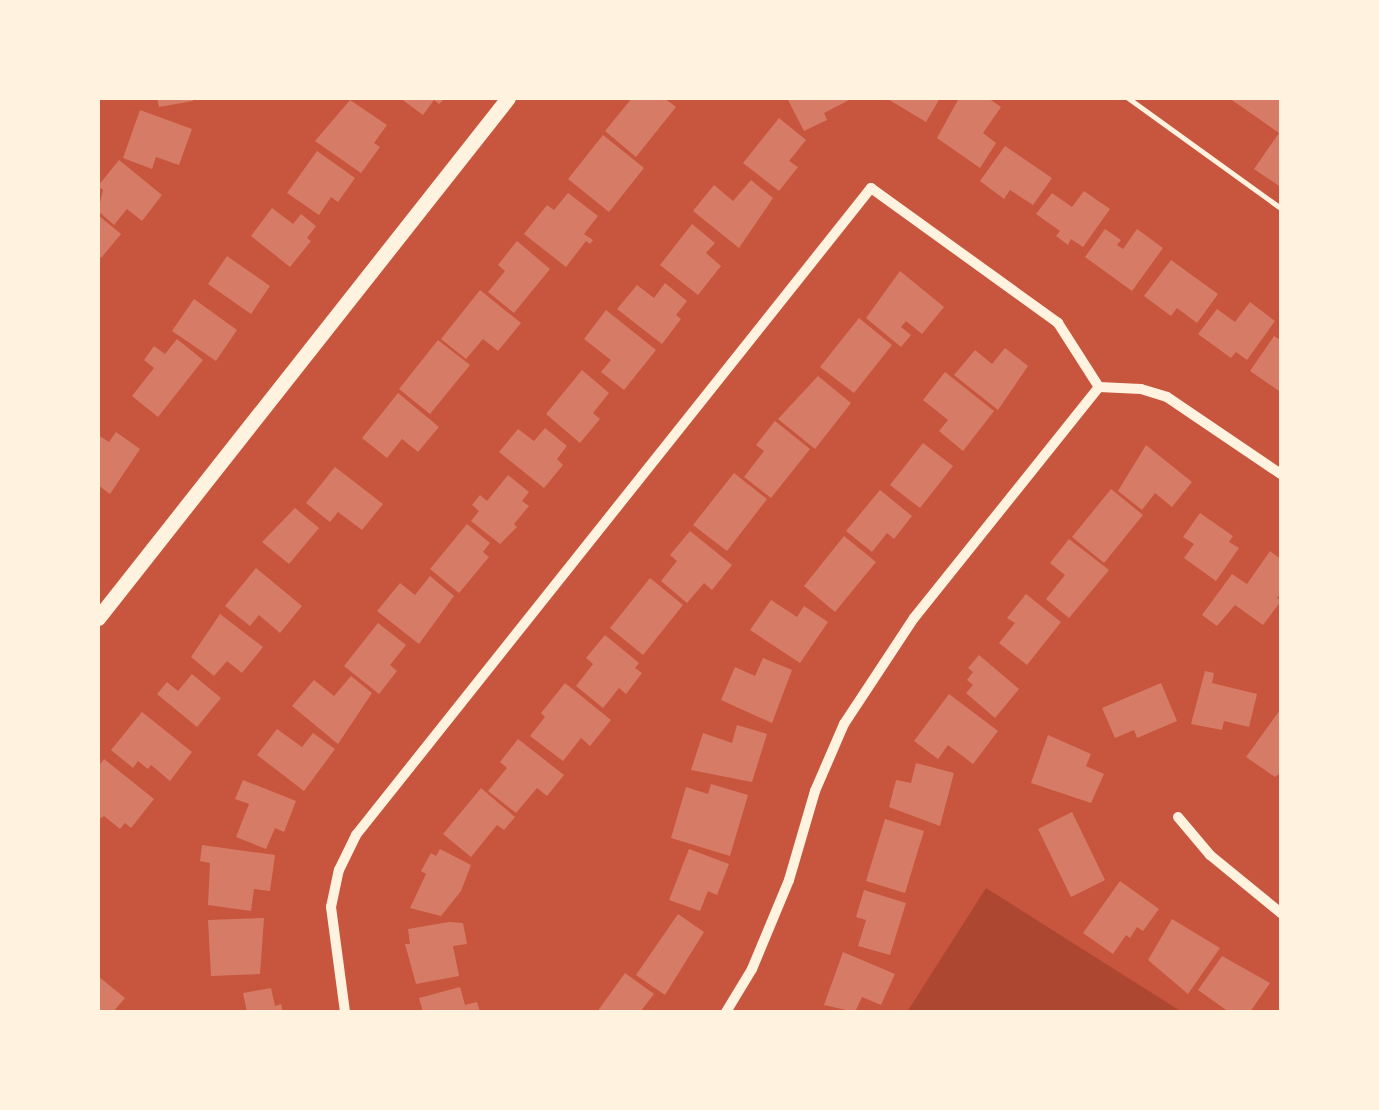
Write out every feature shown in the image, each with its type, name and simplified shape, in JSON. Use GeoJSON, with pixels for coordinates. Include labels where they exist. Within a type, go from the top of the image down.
{"type":"FeatureCollection","features":[{"type":"Feature","properties":{"kind":"main road"},"geometry":{"type":"LineString","coordinates":[[98,618],[508,98]]}},
{"type":"Feature","properties":{"kind":"street"},"geometry":{"type":"LineString","coordinates":[[345,1012],[330,907],[339,870],[356,835],[870,188],[1058,324],[1099,387]]}},
{"type":"Feature","properties":{"kind":"street"},"geometry":{"type":"LineString","coordinates":[[1099,387],[1141,389],[1168,397],[1282,476]]}},
{"type":"Feature","properties":{"kind":"street"},"geometry":{"type":"LineString","coordinates":[[726,1012],[752,969],[788,880],[815,791],[844,724],[914,618],[1099,387]]}},
{"type":"Feature","properties":{"kind":"street"},"geometry":{"type":"LineString","coordinates":[[1178,818],[1210,856],[1282,914]]}},
{"type":"Feature","properties":{"kind":"lane"},"geometry":{"type":"LineString","coordinates":[[1128,98],[1282,208]]}},
{"type":"Feature","properties":{"kind":"shaded area"},"geometry":{"type":"Polygon","coordinates":[[[986,888],[1182,1012],[907,1012],[986,888]]]}},
{"type":"Feature","properties":{"kind":"building"},"geometry":{"type":"Polygon","coordinates":[[[157,98],[192,98],[193,101],[159,107],[157,98]]]}},
{"type":"Feature","properties":{"kind":"building"},"geometry":{"type":"Polygon","coordinates":[[[400,98],[445,98],[439,104],[434,100],[423,115],[400,98]]]}},
{"type":"Feature","properties":{"kind":"building"},"geometry":{"type":"Polygon","coordinates":[[[632,98],[664,98],[676,107],[636,157],[605,131],[632,98]]]}},
{"type":"Feature","properties":{"kind":"building"},"geometry":{"type":"Polygon","coordinates":[[[787,98],[853,98],[824,113],[827,120],[804,131],[787,98]]]}},
{"type":"Feature","properties":{"kind":"building"},"geometry":{"type":"Polygon","coordinates":[[[886,98],[940,98],[926,122],[886,98]]]}},
{"type":"Feature","properties":{"kind":"building"},"geometry":{"type":"Polygon","coordinates":[[[959,98],[988,98],[1001,107],[983,133],[996,143],[980,168],[937,138],[959,98]]]}},
{"type":"Feature","properties":{"kind":"building"},"geometry":{"type":"Polygon","coordinates":[[[1229,98],[1282,98],[1282,188],[1254,169],[1279,133],[1229,98]]]}},
{"type":"Feature","properties":{"kind":"building"},"geometry":{"type":"Polygon","coordinates":[[[350,100],[387,125],[374,143],[380,147],[361,173],[315,141],[350,100]]]}},
{"type":"Feature","properties":{"kind":"building"},"geometry":{"type":"Polygon","coordinates":[[[140,110],[192,129],[179,165],[156,157],[152,169],[123,158],[140,110]]]}},
{"type":"Feature","properties":{"kind":"building"},"geometry":{"type":"Polygon","coordinates":[[[779,118],[806,140],[789,161],[798,167],[779,191],[743,163],[779,118]]]}},
{"type":"Feature","properties":{"kind":"building"},"geometry":{"type":"Polygon","coordinates":[[[603,135],[644,168],[609,212],[568,179],[603,135]]]}},
{"type":"Feature","properties":{"kind":"building"},"geometry":{"type":"Polygon","coordinates":[[[1005,146],[1052,178],[1033,205],[1010,190],[1004,199],[980,181],[1005,146]]]}},
{"type":"Feature","properties":{"kind":"building"},"geometry":{"type":"Polygon","coordinates":[[[317,151],[355,178],[338,202],[331,197],[319,215],[287,193],[317,151]]]}},
{"type":"Feature","properties":{"kind":"building"},"geometry":{"type":"Polygon","coordinates":[[[119,160],[162,195],[142,221],[127,209],[114,225],[98,211],[103,190],[98,186],[119,160]]]}},
{"type":"Feature","properties":{"kind":"building"},"geometry":{"type":"Polygon","coordinates":[[[751,180],[773,198],[739,248],[693,211],[714,185],[733,201],[751,180]]]}},
{"type":"Feature","properties":{"kind":"building"},"geometry":{"type":"Polygon","coordinates":[[[1084,191],[1110,209],[1083,247],[1071,239],[1068,245],[1056,236],[1060,231],[1036,214],[1052,193],[1072,207],[1084,191]]]}},
{"type":"Feature","properties":{"kind":"building"},"geometry":{"type":"Polygon","coordinates":[[[568,193],[598,216],[584,234],[593,240],[590,244],[586,241],[566,267],[524,234],[547,205],[554,210],[568,193]]]}},
{"type":"Feature","properties":{"kind":"building"},"geometry":{"type":"Polygon","coordinates":[[[272,208],[293,224],[301,214],[316,226],[307,238],[311,241],[290,267],[251,236],[272,208]]]}},
{"type":"Feature","properties":{"kind":"building"},"geometry":{"type":"Polygon","coordinates":[[[98,215],[121,234],[101,258],[98,255],[98,215]]]}},
{"type":"Feature","properties":{"kind":"building"},"geometry":{"type":"Polygon","coordinates":[[[692,224],[715,243],[706,253],[721,266],[698,295],[660,265],[692,224]]]}},
{"type":"Feature","properties":{"kind":"building"},"geometry":{"type":"Polygon","coordinates":[[[1105,229],[1121,240],[1117,245],[1123,249],[1137,229],[1163,248],[1132,291],[1085,257],[1105,229]]]}},
{"type":"Feature","properties":{"kind":"building"},"geometry":{"type":"Polygon","coordinates":[[[517,241],[550,269],[514,313],[488,292],[505,271],[498,265],[517,241]]]}},
{"type":"Feature","properties":{"kind":"building"},"geometry":{"type":"Polygon","coordinates":[[[227,256],[270,286],[251,314],[208,284],[227,256]]]}},
{"type":"Feature","properties":{"kind":"building"},"geometry":{"type":"Polygon","coordinates":[[[1171,260],[1218,294],[1197,323],[1177,308],[1171,316],[1144,296],[1171,260]]]}},
{"type":"Feature","properties":{"kind":"building"},"geometry":{"type":"Polygon","coordinates":[[[900,271],[944,307],[922,334],[906,321],[901,327],[911,335],[901,347],[866,318],[900,271]]]}},
{"type":"Feature","properties":{"kind":"building"},"geometry":{"type":"Polygon","coordinates":[[[665,283],[687,301],[676,315],[681,319],[662,344],[617,309],[637,285],[654,298],[665,283]]]}},
{"type":"Feature","properties":{"kind":"building"},"geometry":{"type":"Polygon","coordinates":[[[480,290],[521,323],[498,351],[483,339],[466,359],[441,339],[480,290]]]}},
{"type":"Feature","properties":{"kind":"building"},"geometry":{"type":"Polygon","coordinates":[[[194,299],[237,330],[216,361],[172,331],[194,299]]]}},
{"type":"Feature","properties":{"kind":"building"},"geometry":{"type":"Polygon","coordinates":[[[1250,302],[1275,321],[1247,360],[1236,352],[1231,358],[1198,334],[1217,309],[1235,322],[1250,302]]]}},
{"type":"Feature","properties":{"kind":"building"},"geometry":{"type":"Polygon","coordinates":[[[606,310],[656,350],[624,390],[601,372],[611,360],[584,339],[606,310]]]}},
{"type":"Feature","properties":{"kind":"building"},"geometry":{"type":"Polygon","coordinates":[[[859,318],[892,345],[854,393],[820,367],[859,318]]]}},
{"type":"Feature","properties":{"kind":"building"},"geometry":{"type":"Polygon","coordinates":[[[1274,336],[1282,341],[1282,393],[1250,371],[1274,336]]]}},
{"type":"Feature","properties":{"kind":"building"},"geometry":{"type":"Polygon","coordinates":[[[177,339],[203,360],[158,417],[132,396],[154,368],[144,360],[154,346],[165,354],[177,339]]]}},
{"type":"Feature","properties":{"kind":"building"},"geometry":{"type":"Polygon","coordinates":[[[438,340],[470,365],[430,414],[399,389],[438,340]]]}},
{"type":"Feature","properties":{"kind":"building"},"geometry":{"type":"Polygon","coordinates":[[[1005,348],[1028,366],[998,410],[954,375],[975,350],[992,364],[1005,348]]]}},
{"type":"Feature","properties":{"kind":"building"},"geometry":{"type":"Polygon","coordinates":[[[582,370],[609,393],[593,413],[600,419],[580,443],[546,414],[582,370]]]}},
{"type":"Feature","properties":{"kind":"building"},"geometry":{"type":"Polygon","coordinates":[[[945,372],[994,411],[963,451],[939,431],[948,420],[923,400],[945,372]]]}},
{"type":"Feature","properties":{"kind":"building"},"geometry":{"type":"Polygon","coordinates":[[[818,376],[851,403],[815,449],[778,419],[818,376]]]}},
{"type":"Feature","properties":{"kind":"building"},"geometry":{"type":"Polygon","coordinates":[[[398,393],[439,427],[418,452],[402,439],[387,458],[362,438],[398,393]]]}},
{"type":"Feature","properties":{"kind":"building"},"geometry":{"type":"Polygon","coordinates":[[[775,421],[810,449],[771,498],[744,477],[764,451],[756,445],[775,421]]]}},
{"type":"Feature","properties":{"kind":"building"},"geometry":{"type":"Polygon","coordinates":[[[545,428],[567,446],[557,459],[563,465],[544,488],[499,452],[518,429],[534,441],[545,428]]]}},
{"type":"Feature","properties":{"kind":"building"},"geometry":{"type":"Polygon","coordinates":[[[116,432],[140,449],[110,494],[98,485],[98,435],[109,442],[116,432]]]}},
{"type":"Feature","properties":{"kind":"building"},"geometry":{"type":"Polygon","coordinates":[[[923,443],[953,466],[920,508],[890,485],[923,443]]]}},
{"type":"Feature","properties":{"kind":"building"},"geometry":{"type":"Polygon","coordinates":[[[1146,445],[1192,482],[1172,507],[1155,493],[1142,510],[1118,491],[1146,445]]]}},
{"type":"Feature","properties":{"kind":"building"},"geometry":{"type":"Polygon","coordinates":[[[335,467],[383,504],[362,530],[338,512],[330,522],[306,503],[335,467]]]}},
{"type":"Feature","properties":{"kind":"building"},"geometry":{"type":"Polygon","coordinates":[[[734,473],[767,499],[727,551],[693,525],[734,473]]]}},
{"type":"Feature","properties":{"kind":"building"},"geometry":{"type":"Polygon","coordinates":[[[508,475],[529,492],[522,501],[529,506],[514,524],[517,527],[500,544],[471,521],[479,511],[472,505],[480,495],[487,501],[508,475]]]}},
{"type":"Feature","properties":{"kind":"building"},"geometry":{"type":"Polygon","coordinates":[[[1111,489],[1143,515],[1104,563],[1072,537],[1111,489]]]}},
{"type":"Feature","properties":{"kind":"building"},"geometry":{"type":"Polygon","coordinates":[[[880,490],[912,516],[894,539],[887,533],[872,552],[846,531],[880,490]]]}},
{"type":"Feature","properties":{"kind":"building"},"geometry":{"type":"Polygon","coordinates":[[[295,508],[319,528],[289,564],[262,542],[295,508]]]}},
{"type":"Feature","properties":{"kind":"building"},"geometry":{"type":"Polygon","coordinates":[[[1200,513],[1233,536],[1229,542],[1239,548],[1216,581],[1184,558],[1194,544],[1183,537],[1200,513]]]}},
{"type":"Feature","properties":{"kind":"building"},"geometry":{"type":"Polygon","coordinates":[[[467,524],[490,543],[483,552],[489,557],[459,593],[430,569],[467,524]]]}},
{"type":"Feature","properties":{"kind":"building"},"geometry":{"type":"Polygon","coordinates":[[[690,531],[732,565],[712,590],[704,583],[687,603],[661,581],[677,561],[670,555],[690,531]]]}},
{"type":"Feature","properties":{"kind":"building"},"geometry":{"type":"Polygon","coordinates":[[[844,536],[876,562],[835,612],[804,586],[844,536]]]}},
{"type":"Feature","properties":{"kind":"building"},"geometry":{"type":"Polygon","coordinates":[[[1069,539],[1109,570],[1069,618],[1046,599],[1065,575],[1050,563],[1069,539]]]}},
{"type":"Feature","properties":{"kind":"building"},"geometry":{"type":"Polygon","coordinates":[[[1270,551],[1282,560],[1282,591],[1277,598],[1281,601],[1263,625],[1235,605],[1217,626],[1202,615],[1232,574],[1247,584],[1270,551]]]}},
{"type":"Feature","properties":{"kind":"building"},"geometry":{"type":"Polygon","coordinates":[[[256,568],[302,606],[280,633],[259,615],[250,626],[225,606],[256,568]]]}},
{"type":"Feature","properties":{"kind":"building"},"geometry":{"type":"Polygon","coordinates":[[[430,576],[454,596],[419,644],[377,611],[400,583],[415,595],[430,576]]]}},
{"type":"Feature","properties":{"kind":"building"},"geometry":{"type":"Polygon","coordinates":[[[650,578],[683,605],[643,655],[610,628],[650,578]]]}},
{"type":"Feature","properties":{"kind":"building"},"geometry":{"type":"Polygon","coordinates":[[[1026,594],[1061,622],[1027,665],[999,643],[1015,623],[1007,618],[1026,594]]]}},
{"type":"Feature","properties":{"kind":"building"},"geometry":{"type":"Polygon","coordinates":[[[771,600],[797,617],[804,606],[828,622],[800,663],[750,630],[771,600]]]}},
{"type":"Feature","properties":{"kind":"building"},"geometry":{"type":"Polygon","coordinates":[[[220,614],[263,647],[242,673],[227,661],[214,676],[191,657],[220,614]]]}},
{"type":"Feature","properties":{"kind":"building"},"geometry":{"type":"Polygon","coordinates":[[[378,623],[406,645],[390,665],[397,671],[379,694],[344,666],[378,623]]]}},
{"type":"Feature","properties":{"kind":"building"},"geometry":{"type":"Polygon","coordinates":[[[605,635],[639,663],[635,668],[642,673],[626,694],[619,688],[603,708],[576,686],[593,664],[586,658],[605,635]]]}},
{"type":"Feature","properties":{"kind":"building"},"geometry":{"type":"Polygon","coordinates":[[[979,655],[1019,689],[995,718],[966,693],[973,685],[967,680],[973,672],[968,668],[979,655]]]}},
{"type":"Feature","properties":{"kind":"building"},"geometry":{"type":"Polygon","coordinates":[[[763,658],[792,670],[772,723],[721,700],[735,667],[755,676],[763,658]]]}},
{"type":"Feature","properties":{"kind":"building"},"geometry":{"type":"Polygon","coordinates":[[[1205,671],[1214,673],[1212,683],[1257,694],[1249,727],[1224,721],[1222,730],[1191,724],[1205,671]]]}},
{"type":"Feature","properties":{"kind":"building"},"geometry":{"type":"Polygon","coordinates":[[[192,674],[221,698],[197,727],[157,694],[167,682],[178,691],[192,674]]]}},
{"type":"Feature","properties":{"kind":"building"},"geometry":{"type":"Polygon","coordinates":[[[351,676],[372,693],[338,744],[292,706],[314,680],[334,696],[351,676]]]}},
{"type":"Feature","properties":{"kind":"building"},"geometry":{"type":"Polygon","coordinates":[[[565,683],[611,720],[590,746],[581,738],[563,761],[530,736],[545,717],[541,713],[565,683]]]}},
{"type":"Feature","properties":{"kind":"building"},"geometry":{"type":"Polygon","coordinates":[[[1161,683],[1177,721],[1137,738],[1134,730],[1115,738],[1102,708],[1161,683]]]}},
{"type":"Feature","properties":{"kind":"building"},"geometry":{"type":"Polygon","coordinates":[[[949,694],[998,731],[973,764],[948,745],[938,759],[914,741],[949,694]]]}},
{"type":"Feature","properties":{"kind":"building"},"geometry":{"type":"Polygon","coordinates":[[[1282,707],[1282,772],[1275,777],[1246,757],[1282,707]]]}},
{"type":"Feature","properties":{"kind":"building"},"geometry":{"type":"Polygon","coordinates":[[[142,712],[192,752],[170,781],[151,765],[148,769],[138,761],[133,768],[111,750],[142,712]]]}},
{"type":"Feature","properties":{"kind":"building"},"geometry":{"type":"Polygon","coordinates":[[[737,725],[767,734],[752,782],[691,770],[703,733],[732,743],[737,725]]]}},
{"type":"Feature","properties":{"kind":"building"},"geometry":{"type":"Polygon","coordinates":[[[277,729],[302,747],[313,733],[335,749],[304,791],[257,755],[277,729]]]}},
{"type":"Feature","properties":{"kind":"building"},"geometry":{"type":"Polygon","coordinates":[[[1048,735],[1091,754],[1086,766],[1104,774],[1091,803],[1031,783],[1048,735]]]}},
{"type":"Feature","properties":{"kind":"building"},"geometry":{"type":"Polygon","coordinates":[[[518,739],[564,775],[547,796],[537,788],[516,813],[488,791],[507,768],[500,762],[518,739]]]}},
{"type":"Feature","properties":{"kind":"building"},"geometry":{"type":"Polygon","coordinates":[[[104,759],[154,799],[131,828],[125,823],[120,829],[104,816],[98,820],[98,767],[104,759]]]}},
{"type":"Feature","properties":{"kind":"building"},"geometry":{"type":"Polygon","coordinates":[[[916,763],[954,773],[940,826],[889,807],[896,780],[911,783],[916,763]]]}},
{"type":"Feature","properties":{"kind":"building"},"geometry":{"type":"Polygon","coordinates":[[[243,780],[296,801],[284,832],[275,828],[266,849],[236,837],[249,804],[235,799],[243,780]]]}},
{"type":"Feature","properties":{"kind":"building"},"geometry":{"type":"Polygon","coordinates":[[[711,784],[748,795],[730,856],[671,838],[686,787],[708,794],[711,784]]]}},
{"type":"Feature","properties":{"kind":"building"},"geometry":{"type":"Polygon","coordinates":[[[481,788],[515,817],[504,830],[497,825],[471,857],[443,834],[481,788]]]}},
{"type":"Feature","properties":{"kind":"building"},"geometry":{"type":"Polygon","coordinates":[[[1072,812],[1105,880],[1071,897],[1038,829],[1072,812]]]}},
{"type":"Feature","properties":{"kind":"building"},"geometry":{"type":"Polygon","coordinates":[[[885,819],[924,831],[905,893],[866,881],[885,819]]]}},
{"type":"Feature","properties":{"kind":"building"},"geometry":{"type":"Polygon","coordinates":[[[202,845],[275,855],[270,891],[254,889],[251,911],[208,905],[210,863],[200,861],[202,845]]]}},
{"type":"Feature","properties":{"kind":"building"},"geometry":{"type":"Polygon","coordinates":[[[440,849],[471,865],[461,891],[441,916],[410,908],[426,874],[421,871],[431,853],[436,856],[440,849]]]}},
{"type":"Feature","properties":{"kind":"building"},"geometry":{"type":"Polygon","coordinates":[[[689,849],[729,864],[717,895],[708,891],[700,911],[669,900],[689,849]]]}},
{"type":"Feature","properties":{"kind":"building"},"geometry":{"type":"Polygon","coordinates":[[[1120,881],[1159,909],[1143,931],[1137,927],[1130,938],[1126,935],[1113,954],[1083,933],[1120,881]]]}},
{"type":"Feature","properties":{"kind":"building"},"geometry":{"type":"Polygon","coordinates":[[[864,890],[906,903],[890,955],[858,946],[866,920],[856,917],[864,890]]]}},
{"type":"Feature","properties":{"kind":"building"},"geometry":{"type":"Polygon","coordinates":[[[678,914],[704,932],[665,995],[636,975],[678,914]]]}},
{"type":"Feature","properties":{"kind":"building"},"geometry":{"type":"Polygon","coordinates":[[[264,918],[260,974],[211,976],[208,920],[264,918]]]}},
{"type":"Feature","properties":{"kind":"building"},"geometry":{"type":"Polygon","coordinates":[[[1172,919],[1220,948],[1188,994],[1148,960],[1172,919]]]}},
{"type":"Feature","properties":{"kind":"building"},"geometry":{"type":"Polygon","coordinates":[[[463,923],[467,944],[453,946],[459,976],[416,984],[405,944],[410,944],[408,929],[463,923]]]}},
{"type":"Feature","properties":{"kind":"building"},"geometry":{"type":"Polygon","coordinates":[[[843,952],[895,974],[881,1005],[862,997],[855,1012],[824,1005],[843,952]]]}},
{"type":"Feature","properties":{"kind":"building"},"geometry":{"type":"Polygon","coordinates":[[[1222,956],[1270,983],[1250,1012],[1229,1012],[1198,990],[1222,956]]]}},
{"type":"Feature","properties":{"kind":"building"},"geometry":{"type":"Polygon","coordinates":[[[625,973],[654,994],[640,1012],[597,1012],[625,973]]]}},
{"type":"Feature","properties":{"kind":"building"},"geometry":{"type":"Polygon","coordinates":[[[98,976],[125,998],[113,1012],[98,1012],[98,976]]]}},
{"type":"Feature","properties":{"kind":"building"},"geometry":{"type":"Polygon","coordinates":[[[460,987],[465,1005],[477,1002],[480,1012],[423,1012],[419,998],[460,987]]]}},
{"type":"Feature","properties":{"kind":"building"},"geometry":{"type":"Polygon","coordinates":[[[271,988],[275,1006],[281,1004],[283,1012],[247,1012],[243,993],[271,988]]]}}]}
